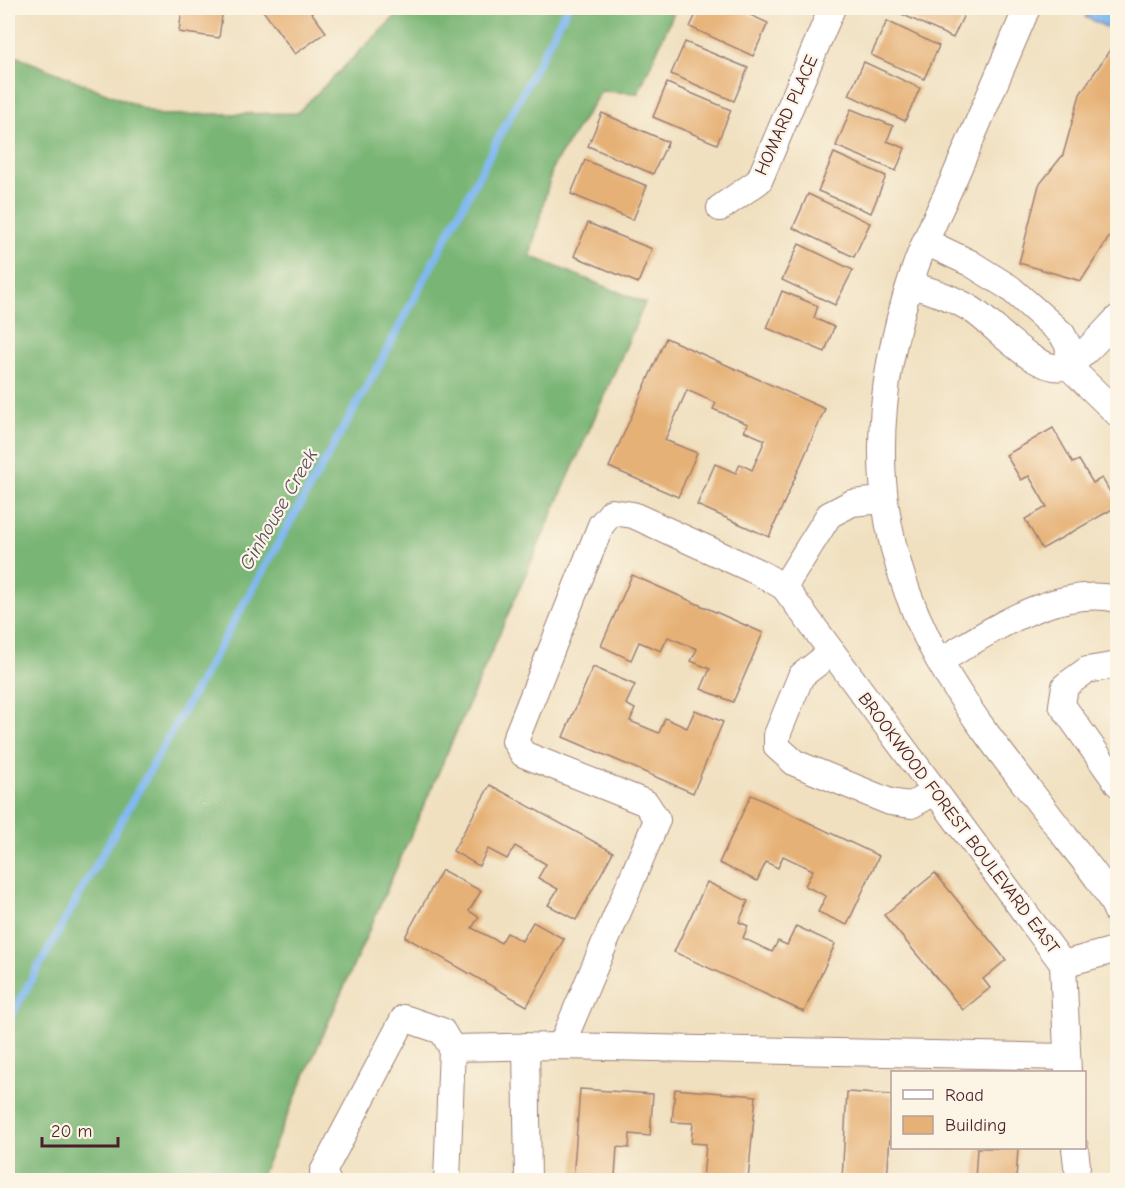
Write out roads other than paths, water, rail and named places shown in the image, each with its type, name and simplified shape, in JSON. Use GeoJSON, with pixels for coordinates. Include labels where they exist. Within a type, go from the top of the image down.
{"type":"FeatureCollection","features":[{"type":"Feature","properties":{"kind":"street","name":"HOMARD PLACE"},"geometry":{"type":"LineString","coordinates":[[720,208],[759,181],[832,8]]}},
{"type":"Feature","properties":{"kind":"street"},"geometry":{"type":"LineString","coordinates":[[1027,8],[926,242],[910,285],[892,346],[882,406],[880,456],[883,500],[895,555],[920,623],[940,661],[971,711],[1081,857],[1113,902],[1118,914]]}},
{"type":"Feature","properties":{"kind":"street"},"geometry":{"type":"LineString","coordinates":[[926,242],[970,263],[1022,298],[1062,334],[1069,347],[1068,366],[1118,414]]}},
{"type":"Feature","properties":{"kind":"street"},"geometry":{"type":"LineString","coordinates":[[910,285],[926,288],[969,307],[1038,363],[1056,367],[1068,366],[1118,318]]}},
{"type":"Feature","properties":{"kind":"street"},"geometry":{"type":"LineString","coordinates":[[998,329],[1022,298]]}},
{"type":"Feature","properties":{"kind":"street"},"geometry":{"type":"LineString","coordinates":[[784,587],[829,515],[852,503],[883,500]]}},
{"type":"Feature","properties":{"kind":"street","name":"BROOKWOOD FOREST BOULEVARD EAST"},"geometry":{"type":"LineString","coordinates":[[612,512],[633,515],[760,573],[784,587],[1063,964],[1067,1065],[561,1046],[657,820],[646,803],[523,754],[515,741],[602,525],[612,512]]}},
{"type":"Feature","properties":{"kind":"street"},"geometry":{"type":"LineString","coordinates":[[940,661],[1005,623],[1055,602],[1103,596],[1118,599]]}},
{"type":"Feature","properties":{"kind":"street"},"geometry":{"type":"LineString","coordinates":[[832,652],[801,676],[777,735],[777,747],[795,763],[890,802],[912,805],[935,792]]}},
{"type":"Feature","properties":{"kind":"street"},"geometry":{"type":"LineString","coordinates":[[1118,665],[1087,670],[1065,686],[1062,705],[1118,783]]}},
{"type":"Feature","properties":{"kind":"street"},"geometry":{"type":"LineString","coordinates":[[1063,964],[1118,949]]}},
{"type":"Feature","properties":{"kind":"street"},"geometry":{"type":"LineString","coordinates":[[327,1180],[323,1172],[404,1018],[442,1031],[452,1048],[447,1180]]}},
{"type":"Feature","properties":{"kind":"street"},"geometry":{"type":"LineString","coordinates":[[526,1046],[528,1180]]}},
{"type":"Feature","properties":{"kind":"street"},"geometry":{"type":"LineString","coordinates":[[452,1048],[561,1046]]}},
{"type":"Feature","properties":{"kind":"water"},"geometry":{"type":"Polygon","coordinates":[[[1090,8],[1117,8],[1117,32],[1085,17],[1090,8]]]}},
{"type":"Feature","properties":{"kind":"waterway","name":"Ginhouse Creek"},"geometry":{"type":"LineString","coordinates":[[8,1021],[378,367],[567,8]]}}]}
